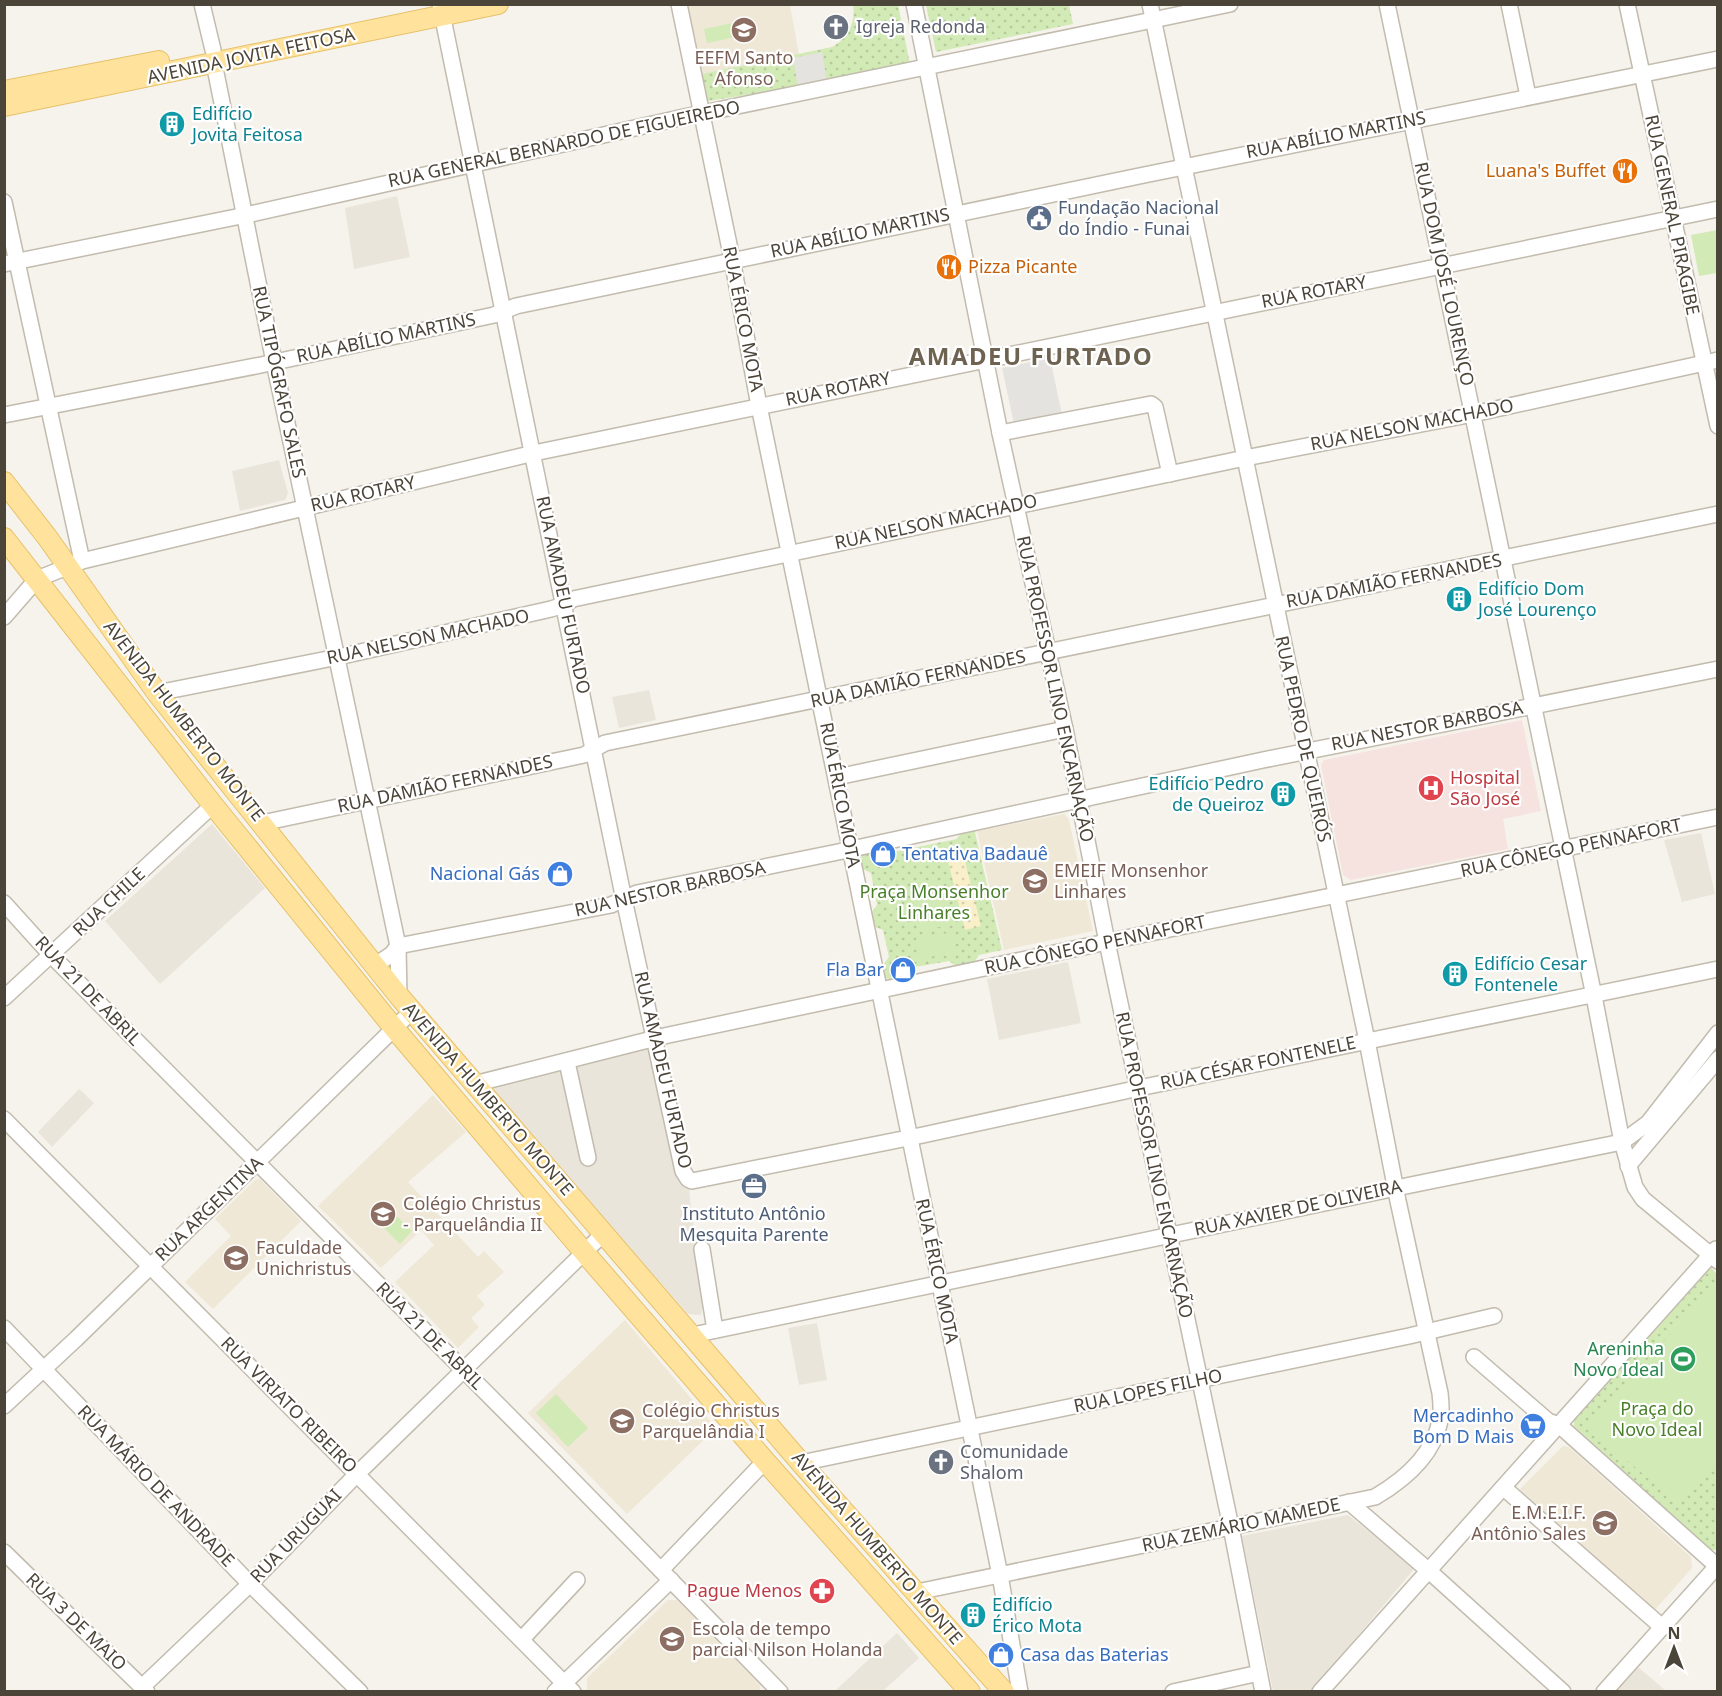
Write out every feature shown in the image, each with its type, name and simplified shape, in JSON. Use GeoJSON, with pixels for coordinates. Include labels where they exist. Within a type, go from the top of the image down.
{"type":"FeatureCollection","features":[{"type":"Feature","properties":{"kind":"main road","name":"AVENIDA JOVITA FEITOSA"},"geometry":{"type":"LineString","coordinates":[[4,106],[438,8],[498,4]]}},
{"type":"Feature","properties":{"kind":"main road","name":"AVENIDA JOVITA FEITOSA"},"geometry":{"type":"LineString","coordinates":[[4,91],[213,57]]}},
{"type":"Feature","properties":{"kind":"main road","name":"AVENIDA HUMBERTO MONTE"},"geometry":{"type":"LineString","coordinates":[[4,482],[75,563],[157,693],[405,1004],[693,1335],[801,1463],[1004,1692]]}},
{"type":"Feature","properties":{"kind":"main road","name":"AVENIDA HUMBERTO MONTE"},"geometry":{"type":"LineString","coordinates":[[4,538],[213,805],[394,1028],[765,1461],[970,1692]]}},
{"type":"Feature","properties":{"kind":"street","name":"RUA TIPÓGRAFO SALES"},"geometry":{"type":"LineString","coordinates":[[202,4],[274,362],[398,946]]}},
{"type":"Feature","properties":{"kind":"street","name":"RUA ÉRICO MOTA"},"geometry":{"type":"LineString","coordinates":[[679,4],[732,259],[759,406],[791,552],[1000,1575],[1020,1692]]}},
{"type":"Feature","properties":{"kind":"street","name":"RUA PROFESSOR LINO ENCARNAÇÃO"},"geometry":{"type":"LineString","coordinates":[[914,4],[1000,433],[1080,800],[1107,942],[1231,1527],[1263,1692]]}},
{"type":"Feature","properties":{"kind":"street","name":"RUA PEDRO DE QUEIRÓS"},"geometry":{"type":"LineString","coordinates":[[1150,4],[1426,1333]]}},
{"type":"Feature","properties":{"kind":"street","name":"RUA GENERAL BERNARDO DE FIGUEIREDO"},"geometry":{"type":"LineString","coordinates":[[11,262],[246,214],[701,114],[1230,4]]}},
{"type":"Feature","properties":{"kind":"street","name":"RUA DOM JOSÉ LOURENÇO"},"geometry":{"type":"LineString","coordinates":[[1387,4],[1628,1166],[1635,1188],[1643,1199],[1715,1255]]}},
{"type":"Feature","properties":{"kind":"street"},"geometry":{"type":"LineString","coordinates":[[1509,4],[1528,96]]}},
{"type":"Feature","properties":{"kind":"street","name":"RUA GENERAL PIRAGIBE"},"geometry":{"type":"LineString","coordinates":[[1627,4],[1673,218],[1710,362],[1718,426]]}},
{"type":"Feature","properties":{"kind":"street","name":"RUA AMADEU FURTADO"},"geometry":{"type":"LineString","coordinates":[[438,8],[473,163],[683,1171],[692,1181]]}},
{"type":"Feature","properties":{"kind":"street","name":"RUA ABÍLIO MARTINS"},"geometry":{"type":"LineString","coordinates":[[4,415],[274,362],[504,311],[513,306],[957,212],[1718,58]]}},
{"type":"Feature","properties":{"kind":"street"},"geometry":{"type":"LineString","coordinates":[[4,202],[11,262],[49,406],[75,563]]}},
{"type":"Feature","properties":{"kind":"street","name":"RUA ROTARY"},"geometry":{"type":"LineString","coordinates":[[37,579],[75,563],[534,453],[985,358],[1442,267],[1718,209]]}},
{"type":"Feature","properties":{"kind":"street","name":"RUA NELSON MACHADO"},"geometry":{"type":"LineString","coordinates":[[157,693],[338,657],[564,605],[573,599],[791,552],[1245,458],[1473,414],[1710,362]]}},
{"type":"Feature","properties":{"kind":"street"},"geometry":{"type":"LineString","coordinates":[[1000,433],[1151,404],[1155,407],[1170,474]]}},
{"type":"Feature","properties":{"kind":"street","name":"RUA DAMIÃO FERNANDES"},"geometry":{"type":"LineString","coordinates":[[262,823],[584,755],[605,743],[1718,514]]}},
{"type":"Feature","properties":{"kind":"street"},"geometry":{"type":"LineString","coordinates":[[4,617],[37,579]]}},
{"type":"Feature","properties":{"kind":"street","name":"RUA NESTOR BARBOSA"},"geometry":{"type":"LineString","coordinates":[[374,966],[392,954],[398,946],[600,907],[625,900],[637,893],[1306,751],[1718,669]]}},
{"type":"Feature","properties":{"kind":"street"},"geometry":{"type":"LineString","coordinates":[[837,777],[1065,729]]}},
{"type":"Feature","properties":{"kind":"street","name":"RUA CHILE"},"geometry":{"type":"LineString","coordinates":[[4,998],[213,805]]}},
{"type":"Feature","properties":{"kind":"street","name":"RUA CÔNEGO PENNAFORT"},"geometry":{"type":"LineString","coordinates":[[474,1084],[655,1038],[1107,942],[1718,817]]}},
{"type":"Feature","properties":{"kind":"street","name":"RUA 21 DE ABRIL"},"geometry":{"type":"LineString","coordinates":[[4,903],[51,955],[464,1370],[778,1691]]}},
{"type":"Feature","properties":{"kind":"street"},"geometry":{"type":"LineString","coordinates":[[398,946],[405,1004]]}},
{"type":"Feature","properties":{"kind":"street","name":"RUA CÉSAR FONTENELE"},"geometry":{"type":"LineString","coordinates":[[692,1181],[1718,969]]}},
{"type":"Feature","properties":{"kind":"street","name":"RUA ARGENTINA"},"geometry":{"type":"LineString","coordinates":[[4,1406],[76,1339],[394,1028],[405,1004]]}},
{"type":"Feature","properties":{"kind":"street"},"geometry":{"type":"LineString","coordinates":[[1628,1166],[1718,1033]]}},
{"type":"Feature","properties":{"kind":"street"},"geometry":{"type":"LineString","coordinates":[[1622,1142],[1664,1113],[1718,1059]]}},
{"type":"Feature","properties":{"kind":"street"},"geometry":{"type":"LineString","coordinates":[[567,1062],[588,1158]]}},
{"type":"Feature","properties":{"kind":"street","name":"RUA VIRIATO RIBEIRO"},"geometry":{"type":"LineString","coordinates":[[4,1119],[151,1264],[522,1639],[564,1689]]}},
{"type":"Feature","properties":{"kind":"street","name":"RUA XAVIER DE OLIVEIRA"},"geometry":{"type":"LineString","coordinates":[[693,1335],[1622,1142]]}},
{"type":"Feature","properties":{"kind":"street","name":"RUA URUGUAI"},"geometry":{"type":"LineString","coordinates":[[144,1689],[357,1474],[604,1233]]}},
{"type":"Feature","properties":{"kind":"street"},"geometry":{"type":"LineString","coordinates":[[702,1249],[715,1330]]}},
{"type":"Feature","properties":{"kind":"street"},"geometry":{"type":"LineString","coordinates":[[1320,1692],[1715,1255]]}},
{"type":"Feature","properties":{"kind":"street","name":"RUA LOPES FILHO"},"geometry":{"type":"LineString","coordinates":[[801,1463],[1426,1333],[1494,1316]]}},
{"type":"Feature","properties":{"kind":"street","name":"RUA MÁRIO DE ANDRADE"},"geometry":{"type":"LineString","coordinates":[[4,1329],[250,1584],[360,1692]]}},
{"type":"Feature","properties":{"kind":"street","name":"RUA ZEMÁRIO MAMEDE"},"geometry":{"type":"LineString","coordinates":[[917,1592],[1375,1497],[1395,1485],[1426,1454],[1441,1420],[1440,1393],[1426,1333]]}},
{"type":"Feature","properties":{"kind":"street"},"geometry":{"type":"LineString","coordinates":[[1474,1357],[1548,1421],[1560,1425],[1717,1566],[1604,1692]]}},
{"type":"Feature","properties":{"kind":"street"},"geometry":{"type":"LineString","coordinates":[[564,1689],[765,1461]]}},
{"type":"Feature","properties":{"kind":"street"},"geometry":{"type":"LineString","coordinates":[[1504,1488],[1662,1627]]}},
{"type":"Feature","properties":{"kind":"street"},"geometry":{"type":"LineString","coordinates":[[1349,1502],[1563,1692]]}},
{"type":"Feature","properties":{"kind":"street","name":"RUA 3 DE MAIO"},"geometry":{"type":"LineString","coordinates":[[4,1552],[144,1689]]}},
{"type":"Feature","properties":{"kind":"street"},"geometry":{"type":"LineString","coordinates":[[522,1639],[577,1580]]}},
{"type":"Feature","properties":{"kind":"street"},"geometry":{"type":"LineString","coordinates":[[1173,1692],[1259,1673]]}},
{"type":"Feature","properties":{"kind":"shaded area","name":"EEFM Santo Afonso"},"geometry":{"type":"Polygon","coordinates":[[[688,5],[790,5],[799,55],[702,74],[688,5]]]}},
{"type":"Feature","properties":{"kind":"shaded area"},"geometry":{"type":"Polygon","coordinates":[[[822,52],[827,81],[798,87],[793,58],[822,52]]]}},
{"type":"Feature","properties":{"kind":"shaded area"},"geometry":{"type":"Polygon","coordinates":[[[397,196],[410,257],[354,269],[345,208],[397,196]]]}},
{"type":"Feature","properties":{"kind":"shaded area"},"geometry":{"type":"Polygon","coordinates":[[[1050,358],[1063,419],[1015,429],[1002,368],[1050,358]]]}},
{"type":"Feature","properties":{"kind":"shaded area"},"geometry":{"type":"Polygon","coordinates":[[[279,460],[288,493],[285,500],[240,511],[232,471],[279,460]]]}},
{"type":"Feature","properties":{"kind":"shaded area"},"geometry":{"type":"Polygon","coordinates":[[[649,690],[656,720],[619,728],[612,697],[649,690]]]}},
{"type":"Feature","properties":{"kind":"shaded area","name":"Hospital São José"},"geometry":{"type":"Polygon","coordinates":[[[1522,720],[1541,811],[1503,819],[1508,849],[1351,880],[1343,875],[1321,765],[1324,760],[1522,720]]]}},
{"type":"Feature","properties":{"kind":"shaded area","name":"EMEIF Monsenhor Linhares"},"geometry":{"type":"Polygon","coordinates":[[[1064,814],[1069,820],[1093,931],[1004,950],[977,831],[1064,814]]]}},
{"type":"Feature","properties":{"kind":"shaded area"},"geometry":{"type":"Polygon","coordinates":[[[212,824],[265,888],[160,984],[105,921],[212,824]]]}},
{"type":"Feature","properties":{"kind":"shaded area"},"geometry":{"type":"Polygon","coordinates":[[[1701,833],[1715,894],[1682,902],[1664,840],[1701,833]]]}},
{"type":"Feature","properties":{"kind":"shaded area"},"geometry":{"type":"Polygon","coordinates":[[[1068,962],[1081,1023],[999,1040],[987,979],[1068,962]]]}},
{"type":"Feature","properties":{"kind":"shaded area"},"geometry":{"type":"Polygon","coordinates":[[[653,1038],[688,1182],[703,1306],[701,1315],[688,1314],[490,1089],[653,1038]]]}},
{"type":"Feature","properties":{"kind":"shaded area"},"geometry":{"type":"Polygon","coordinates":[[[79,1089],[94,1103],[52,1147],[38,1132],[79,1089]]]}},
{"type":"Feature","properties":{"kind":"shaded area","name":"Colégio Christus - Parquelândia II"},"geometry":{"type":"Polygon","coordinates":[[[433,1095],[466,1132],[408,1182],[478,1257],[484,1251],[504,1272],[477,1296],[485,1305],[471,1318],[479,1327],[458,1348],[395,1282],[434,1245],[421,1230],[381,1268],[318,1206],[433,1095]]]}},
{"type":"Feature","properties":{"kind":"shaded area","name":"Faculdade Unichristus"},"geometry":{"type":"Polygon","coordinates":[[[260,1179],[301,1221],[213,1309],[185,1282],[231,1236],[215,1219],[255,1180],[260,1179]]]}},
{"type":"Feature","properties":{"kind":"shaded area","name":"Colégio Christus Parquelândia I"},"geometry":{"type":"Polygon","coordinates":[[[625,1320],[716,1428],[627,1514],[528,1413],[625,1320]]]}},
{"type":"Feature","properties":{"kind":"shaded area"},"geometry":{"type":"Polygon","coordinates":[[[817,1323],[827,1380],[799,1385],[788,1328],[817,1323]]]}},
{"type":"Feature","properties":{"kind":"shaded area","name":"E.M.E.I.F. Antônio Sales"},"geometry":{"type":"Polygon","coordinates":[[[1563,1446],[1569,1447],[1691,1557],[1692,1568],[1654,1611],[1520,1489],[1563,1446]]]}},
{"type":"Feature","properties":{"kind":"shaded area"},"geometry":{"type":"Polygon","coordinates":[[[1348,1515],[1415,1568],[1311,1691],[1273,1691],[1242,1536],[1348,1515]]]}},
{"type":"Feature","properties":{"kind":"shaded area","name":"Escola de tempo parcial Nilson Holanda"},"geometry":{"type":"Polygon","coordinates":[[[668,1600],[677,1600],[760,1685],[760,1691],[589,1692],[587,1678],[668,1600]]]}},
{"type":"Feature","properties":{"kind":"shaded area"},"geometry":{"type":"Polygon","coordinates":[[[897,1633],[919,1658],[883,1691],[835,1691],[897,1633]]]}},
{"type":"Feature","properties":{"kind":"shaded area"},"geometry":{"type":"Polygon","coordinates":[[[1638,1667],[1666,1691],[1614,1692],[1638,1667]]]}},
{"type":"Feature","properties":{"kind":"green space"},"geometry":{"type":"Polygon","coordinates":[[[853,4],[898,5],[910,64],[798,87],[708,101],[702,74],[832,47],[850,29],[854,11],[853,4]]]}},
{"type":"Feature","properties":{"kind":"green space"},"geometry":{"type":"Polygon","coordinates":[[[926,5],[1069,5],[1073,24],[936,52],[926,5]]]}},
{"type":"Feature","properties":{"kind":"green space"},"geometry":{"type":"Polygon","coordinates":[[[752,19],[754,33],[707,43],[704,29],[752,19]]]}},
{"type":"Feature","properties":{"kind":"green space"},"geometry":{"type":"Polygon","coordinates":[[[1717,230],[1717,273],[1699,276],[1691,235],[1717,230]]]}},
{"type":"Feature","properties":{"kind":"green space","name":"Praça Monsenhor Linhares"},"geometry":{"type":"Polygon","coordinates":[[[974,828],[1002,950],[979,955],[972,966],[959,968],[949,961],[915,967],[909,978],[897,982],[886,978],[883,965],[889,957],[883,930],[875,927],[872,912],[877,905],[871,873],[863,869],[861,860],[863,852],[884,847],[893,852],[957,839],[962,831],[974,828]]]}},
{"type":"Feature","properties":{"kind":"green space"},"geometry":{"type":"Polygon","coordinates":[[[940,880],[949,925],[920,931],[910,886],[940,880]]]}},
{"type":"Feature","properties":{"kind":"green space"},"geometry":{"type":"Polygon","coordinates":[[[952,932],[956,952],[919,959],[915,940],[952,932]]]}},
{"type":"Feature","properties":{"kind":"green space"},"geometry":{"type":"Polygon","coordinates":[[[383,1203],[412,1231],[400,1244],[371,1215],[383,1203]]]}},
{"type":"Feature","properties":{"kind":"green space","name":"Areninha Novo Ideal"},"geometry":{"type":"Polygon","coordinates":[[[1711,1268],[1717,1274],[1718,1548],[1716,1550],[1711,1550],[1574,1426],[1574,1421],[1711,1268]]]}},
{"type":"Feature","properties":{"kind":"green space","name":"Areninha Novo Ideal"},"geometry":{"type":"Polygon","coordinates":[[[1713,1287],[1718,1292],[1717,1465],[1679,1505],[1587,1426],[1713,1287]]]}},
{"type":"Feature","properties":{"kind":"green space"},"geometry":{"type":"Polygon","coordinates":[[[556,1394],[588,1428],[568,1447],[536,1413],[556,1394]]]}},
{"type":"Feature","properties":{"kind":"sand"},"geometry":{"type":"Polygon","coordinates":[[[964,857],[981,926],[965,930],[948,861],[964,857]]]}},
{"type":"Feature","properties":{"kind":"place","name":"Igreja Redonda"},"geometry":{"type":"Point","coordinates":[836,27]}},
{"type":"Feature","properties":{"kind":"place","name":"EEFM Santo Afonso"},"geometry":{"type":"Point","coordinates":[744,30]}},
{"type":"Feature","properties":{"kind":"place","name":"Edifício Jovita Feitosa"},"geometry":{"type":"Point","coordinates":[172,124]}},
{"type":"Feature","properties":{"kind":"place","name":"Luana's Buffet"},"geometry":{"type":"Point","coordinates":[1625,171]}},
{"type":"Feature","properties":{"kind":"place","name":"Fundação Nacional do Índio - Funai"},"geometry":{"type":"Point","coordinates":[1039,218]}},
{"type":"Feature","properties":{"kind":"place","name":"Pizza Picante"},"geometry":{"type":"Point","coordinates":[949,267]}},
{"type":"Feature","properties":{"kind":"place","name":"Edifício Dom José Lourenço"},"geometry":{"type":"Point","coordinates":[1459,599]}},
{"type":"Feature","properties":{"kind":"place","name":"Hospital São José"},"geometry":{"type":"Point","coordinates":[1431,788]}},
{"type":"Feature","properties":{"kind":"place","name":"Edifício Pedro de Queiroz"},"geometry":{"type":"Point","coordinates":[1283,794]}},
{"type":"Feature","properties":{"kind":"place","name":"Tentativa Badauê"},"geometry":{"type":"Point","coordinates":[883,854]}},
{"type":"Feature","properties":{"kind":"place","name":"Nacional Gás"},"geometry":{"type":"Point","coordinates":[560,874]}},
{"type":"Feature","properties":{"kind":"place","name":"EMEIF Monsenhor Linhares"},"geometry":{"type":"Point","coordinates":[1035,881]}},
{"type":"Feature","properties":{"kind":"place","name":"Fla Bar"},"geometry":{"type":"Point","coordinates":[903,970]}},
{"type":"Feature","properties":{"kind":"place","name":"Edifício Cesar Fontenele"},"geometry":{"type":"Point","coordinates":[1455,974]}},
{"type":"Feature","properties":{"kind":"place","name":"Instituto Antônio Mesquita Parente"},"geometry":{"type":"Point","coordinates":[754,1186]}},
{"type":"Feature","properties":{"kind":"place","name":"Colégio Christus - Parquelândia II"},"geometry":{"type":"Point","coordinates":[383,1214]}},
{"type":"Feature","properties":{"kind":"place","name":"Faculdade Unichristus"},"geometry":{"type":"Point","coordinates":[236,1258]}},
{"type":"Feature","properties":{"kind":"place","name":"Areninha Novo Ideal"},"geometry":{"type":"Point","coordinates":[1683,1359]}},
{"type":"Feature","properties":{"kind":"place","name":"Colégio Christus Parquelândia I"},"geometry":{"type":"Point","coordinates":[622,1421]}},
{"type":"Feature","properties":{"kind":"place","name":"Mercadinho Bom D Mais"},"geometry":{"type":"Point","coordinates":[1533,1426]}},
{"type":"Feature","properties":{"kind":"place","name":"Comunidade Shalom"},"geometry":{"type":"Point","coordinates":[941,1462]}},
{"type":"Feature","properties":{"kind":"place","name":"E.M.E.I.F. Antônio Sales"},"geometry":{"type":"Point","coordinates":[1605,1523]}},
{"type":"Feature","properties":{"kind":"place","name":"Pague Menos"},"geometry":{"type":"Point","coordinates":[822,1591]}},
{"type":"Feature","properties":{"kind":"place","name":"Edifício Érico Mota"},"geometry":{"type":"Point","coordinates":[973,1615]}},
{"type":"Feature","properties":{"kind":"place","name":"Escola de tempo parcial Nilson Holanda"},"geometry":{"type":"Point","coordinates":[672,1639]}},
{"type":"Feature","properties":{"kind":"place","name":"Casa das Baterias"},"geometry":{"type":"Point","coordinates":[1001,1655]}},
{"type":"Feature","properties":{"kind":"district","name":"AMADEU FURTADO"},"geometry":{"type":"Point","coordinates":[1031,357]}},
{"type":"Feature","properties":{"kind":"park label","name":"Praça do Novo Ideal"},"geometry":{"type":"Point","coordinates":[1657,1419]}}]}
